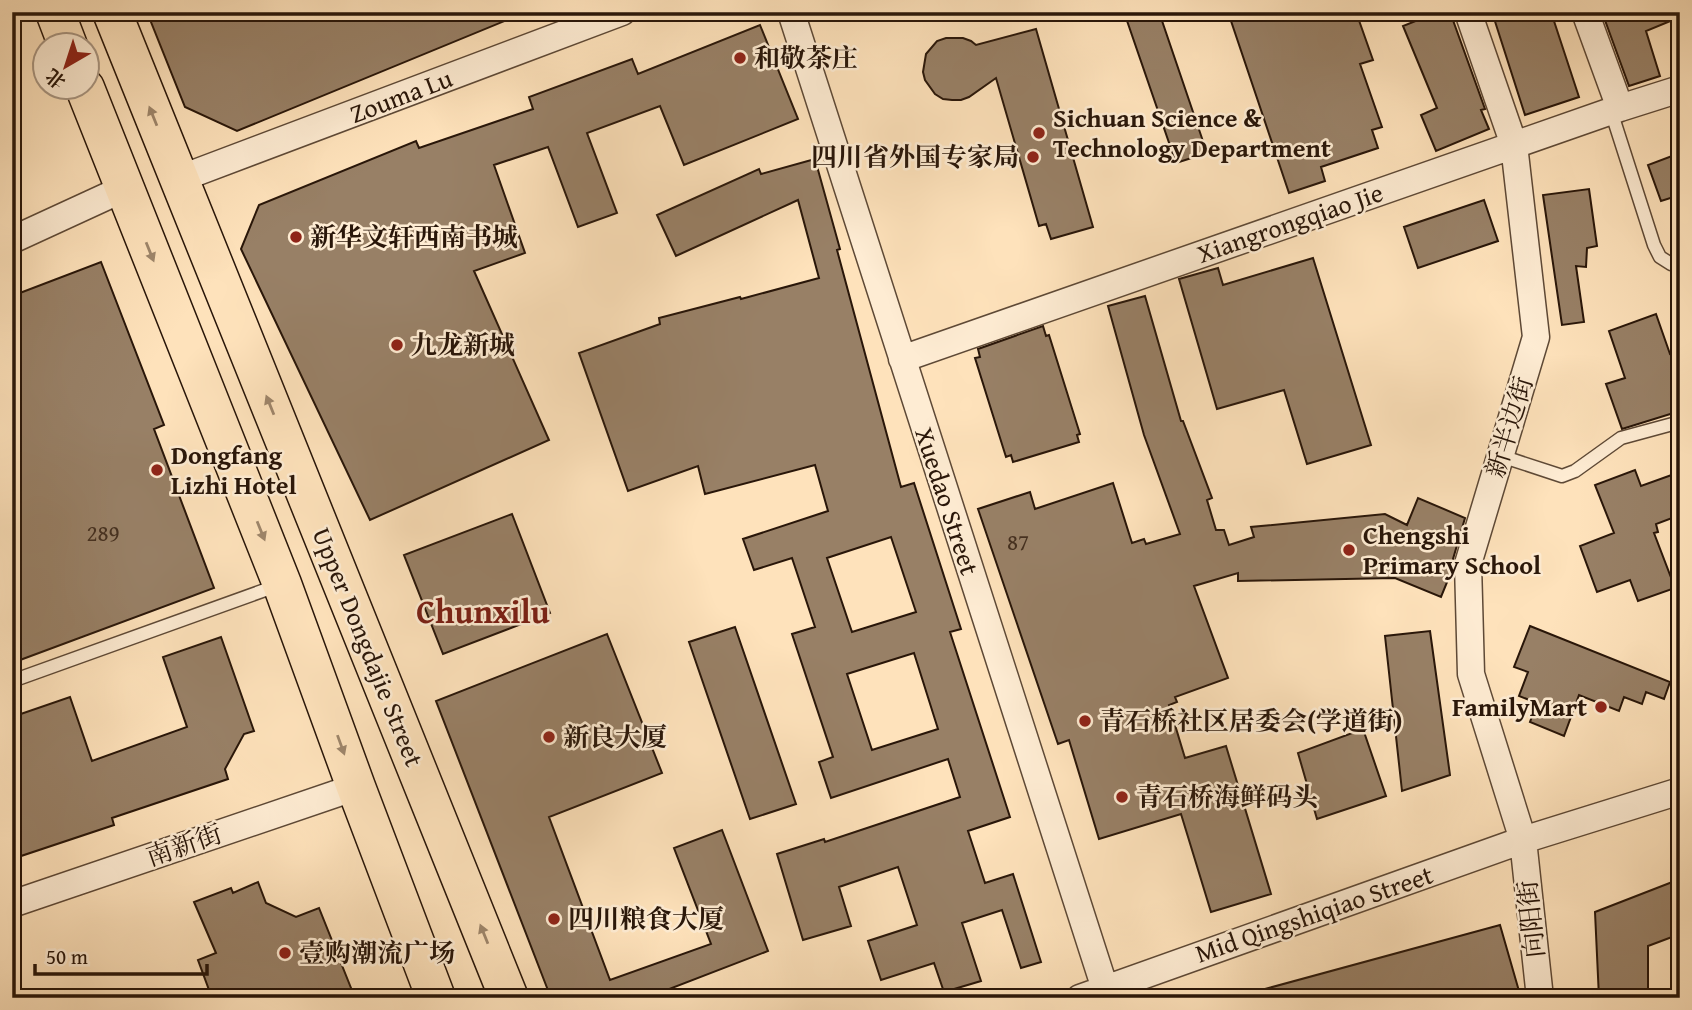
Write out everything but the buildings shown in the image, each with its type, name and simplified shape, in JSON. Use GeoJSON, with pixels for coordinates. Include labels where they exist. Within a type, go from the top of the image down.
{"type":"FeatureCollection","features":[{"type":"Feature","properties":{"kind":"main road"},"geometry":{"type":"LineString","coordinates":[[55,12],[63,32]]}},
{"type":"Feature","properties":{"kind":"main road","name":"Upper Dongdajie Street"},"geometry":{"type":"LineString","coordinates":[[112,12],[509,998]]}},
{"type":"Feature","properties":{"kind":"main road"},"geometry":{"type":"LineString","coordinates":[[91,102],[282,584],[436,998]]}},
{"type":"Feature","properties":{"kind":"street","name":"Zouma Lu"},"geometry":{"type":"LineString","coordinates":[[179,179],[622,12]]}},
{"type":"Feature","properties":{"kind":"street","name":"Xuedao Street"},"geometry":{"type":"LineString","coordinates":[[791,12],[1107,993]]}},
{"type":"Feature","properties":{"kind":"street","name":"新半边街"},"geometry":{"type":"LineString","coordinates":[[1468,12],[1514,145],[1536,337],[1468,564],[1471,674],[1523,841]]}},
{"type":"Feature","properties":{"kind":"street"},"geometry":{"type":"LineString","coordinates":[[1585,12],[1615,109]]}},
{"type":"Feature","properties":{"kind":"street","name":"Xiangrongqiao Jie"},"geometry":{"type":"LineString","coordinates":[[902,359],[1615,109],[1680,89]]}},
{"type":"Feature","properties":{"kind":"street"},"geometry":{"type":"LineString","coordinates":[[12,240],[125,188]]}},
{"type":"Feature","properties":{"kind":"street","name":"南新街"},"geometry":{"type":"LineString","coordinates":[[12,904],[356,787]]}},
{"type":"Feature","properties":{"kind":"street","name":"Mid Qingshiqiao Street"},"geometry":{"type":"LineString","coordinates":[[1080,998],[1107,993],[1523,841],[1680,791]]}},
{"type":"Feature","properties":{"kind":"street","name":"向阳街"},"geometry":{"type":"LineString","coordinates":[[1523,841],[1540,998]]}},
{"type":"Feature","properties":{"kind":"lane"},"geometry":{"type":"LineString","coordinates":[[1615,109],[1654,245],[1660,257],[1671,264],[1680,261]]}},
{"type":"Feature","properties":{"kind":"lane"},"geometry":{"type":"LineString","coordinates":[[1501,456],[1562,476],[1574,471],[1621,438],[1680,422]]}},
{"type":"Feature","properties":{"kind":"lane"},"geometry":{"type":"LineString","coordinates":[[12,681],[282,584]]}},
{"type":"Feature","properties":{"kind":"place","name":"和敬茶庄"},"geometry":{"type":"Point","coordinates":[740,58]}},
{"type":"Feature","properties":{"kind":"place","name":"Sichuan Science & Technology Department"},"geometry":{"type":"Point","coordinates":[1039,133]}},
{"type":"Feature","properties":{"kind":"place","name":"四川省外国专家局"},"geometry":{"type":"Point","coordinates":[1033,157]}},
{"type":"Feature","properties":{"kind":"place","name":"新华文轩西南书城"},"geometry":{"type":"Point","coordinates":[296,237]}},
{"type":"Feature","properties":{"kind":"place","name":"九龙新城"},"geometry":{"type":"Point","coordinates":[397,345]}},
{"type":"Feature","properties":{"kind":"place","name":"Dongfang Lizhi Hotel"},"geometry":{"type":"Point","coordinates":[157,470]}},
{"type":"Feature","properties":{"kind":"place","name":"Chengshi Primary School"},"geometry":{"type":"Point","coordinates":[1349,550]}},
{"type":"Feature","properties":{"kind":"place","name":"FamilyMart"},"geometry":{"type":"Point","coordinates":[1601,707]}},
{"type":"Feature","properties":{"kind":"place","name":"青石桥社区居委会(学道街)"},"geometry":{"type":"Point","coordinates":[1085,721]}},
{"type":"Feature","properties":{"kind":"place","name":"新良大厦"},"geometry":{"type":"Point","coordinates":[549,737]}},
{"type":"Feature","properties":{"kind":"place","name":"青石桥海鲜码头"},"geometry":{"type":"Point","coordinates":[1122,797]}},
{"type":"Feature","properties":{"kind":"place","name":"四川粮食大厦"},"geometry":{"type":"Point","coordinates":[554,919]}},
{"type":"Feature","properties":{"kind":"place","name":"壹购潮流广场"},"geometry":{"type":"Point","coordinates":[285,953]}},
{"type":"Feature","properties":{"kind":"district","name":"Chunxilu"},"geometry":{"type":"Point","coordinates":[483,611]}}]}
